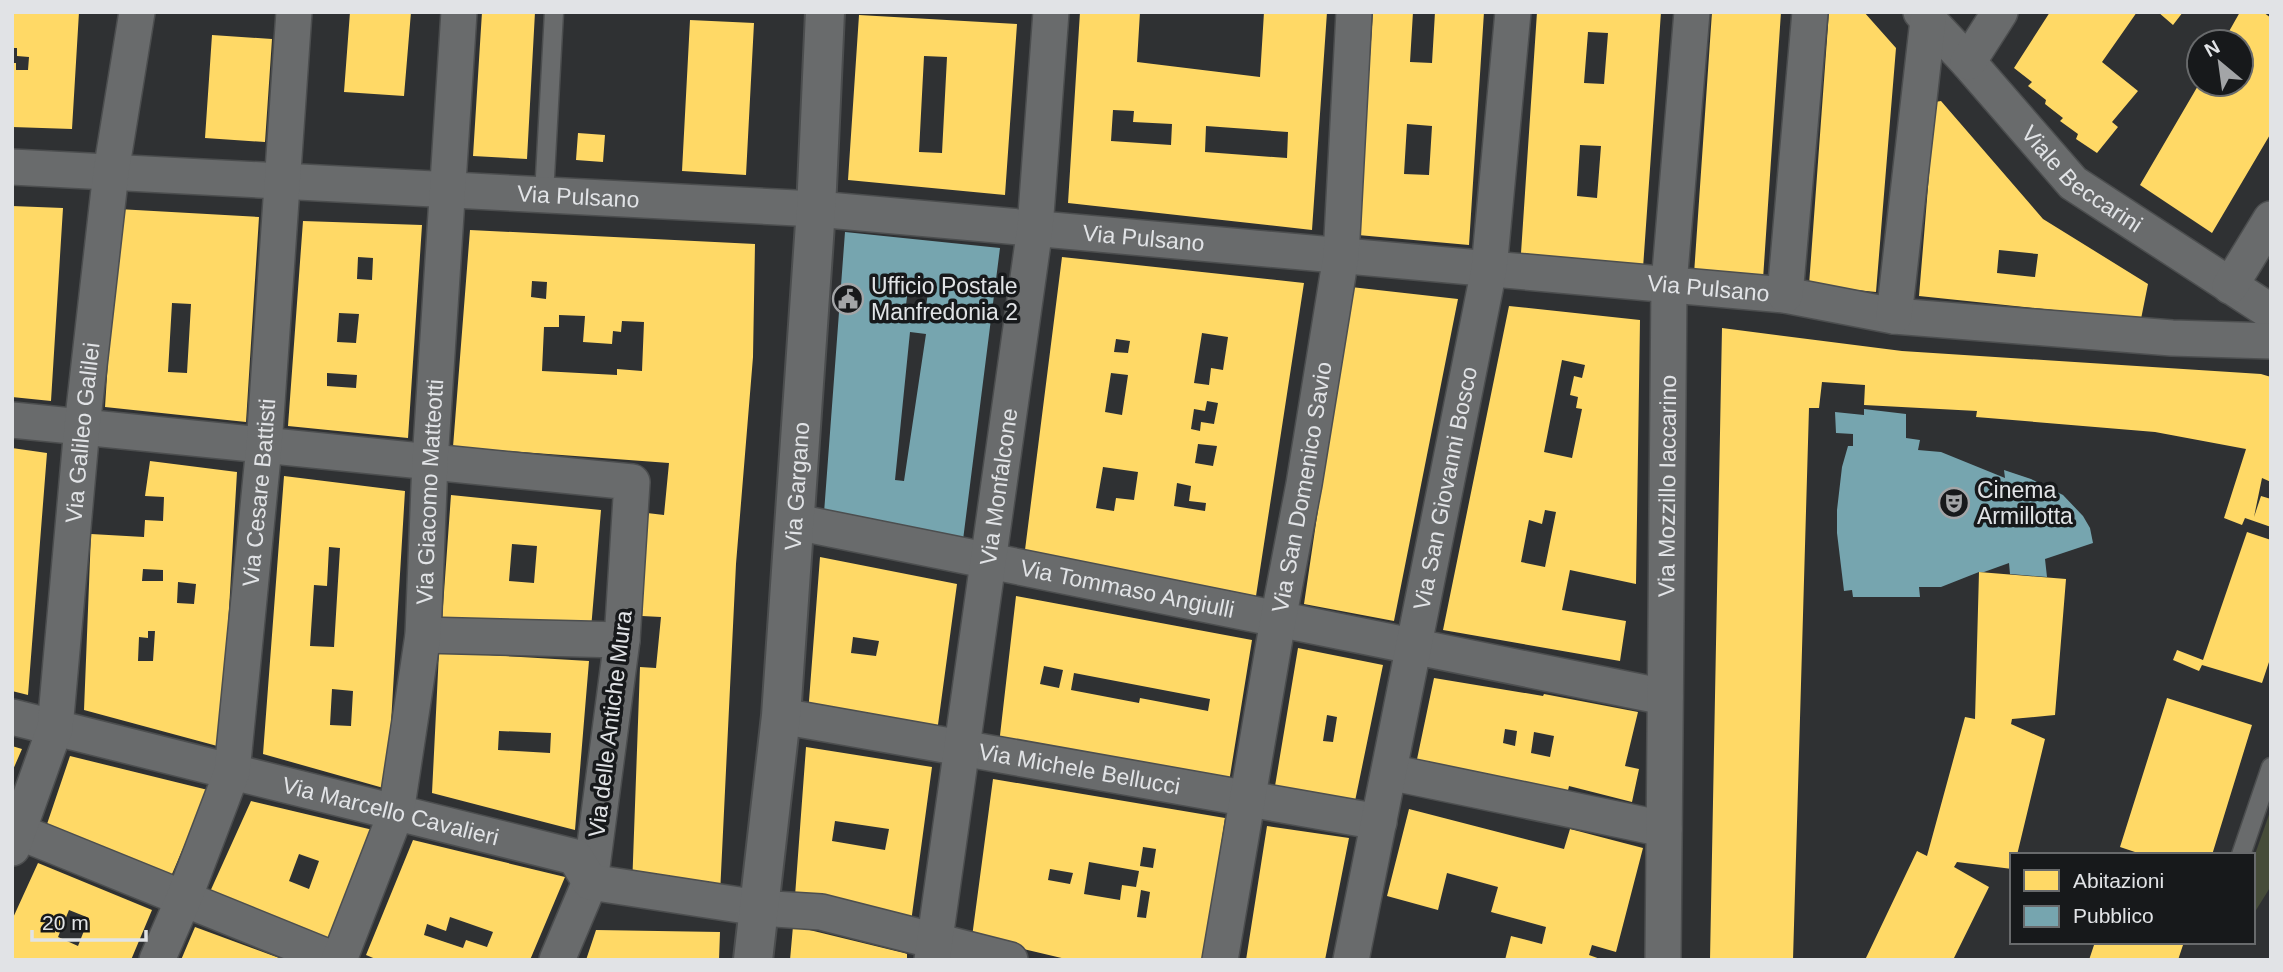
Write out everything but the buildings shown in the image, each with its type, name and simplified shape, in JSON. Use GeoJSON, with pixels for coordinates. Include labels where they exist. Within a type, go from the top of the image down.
{"type":"FeatureCollection","features":[{"type":"Feature","properties":{"kind":"main road","name":"Via Gargano"},"geometry":{"type":"LineString","coordinates":[[753,960],[781,716],[796,522],[816,209],[825,12]]}},
{"type":"Feature","properties":{"kind":"street","name":"Via Galileo Galilei"},"geometry":{"type":"LineString","coordinates":[[15,836],[55,728],[82,427],[111,172],[137,12]]}},
{"type":"Feature","properties":{"kind":"street","name":"Via Cesare Battisti"},"geometry":{"type":"LineString","coordinates":[[157,960],[184,898],[232,772],[264,446],[293,12]]}},
{"type":"Feature","properties":{"kind":"street","name":"Via Giacomo Matteotti"},"geometry":{"type":"LineString","coordinates":[[337,960],[396,813],[423,635],[429,462],[459,12]]}},
{"type":"Feature","properties":{"kind":"street","name":"Via Monfalcone"},"geometry":{"type":"LineString","coordinates":[[933,950],[1035,229],[1051,12]]}},
{"type":"Feature","properties":{"kind":"street","name":"Via San Domenico Savio"},"geometry":{"type":"LineString","coordinates":[[1220,960],[1304,484],[1341,256],[1354,12]]}},
{"type":"Feature","properties":{"kind":"street","name":"Via San Giovanni Bosco"},"geometry":{"type":"LineString","coordinates":[[1351,960],[1489,269],[1513,12]]}},
{"type":"Feature","properties":{"kind":"street","name":"Via Mozzillo Iaccarino"},"geometry":{"type":"LineString","coordinates":[[1662,960],[1669,284],[1692,12]]}},
{"type":"Feature","properties":{"kind":"street"},"geometry":{"type":"LineString","coordinates":[[1785,295],[1810,12]]}},
{"type":"Feature","properties":{"kind":"street"},"geometry":{"type":"LineString","coordinates":[[1968,62],[2000,12]]}},
{"type":"Feature","properties":{"kind":"street"},"geometry":{"type":"LineString","coordinates":[[1894,316],[1925,16]]}},
{"type":"Feature","properties":{"kind":"street","name":"Viale Beccarini"},"geometry":{"type":"LineString","coordinates":[[1925,16],[2073,183],[2271,312]]}},
{"type":"Feature","properties":{"kind":"street","name":"Via Pulsano"},"geometry":{"type":"LineString","coordinates":[[12,167],[816,209],[1785,295],[1894,316],[2172,338],[2271,341]]}},
{"type":"Feature","properties":{"kind":"street"},"geometry":{"type":"LineString","coordinates":[[2230,286],[2271,219]]}},
{"type":"Feature","properties":{"kind":"street"},"geometry":{"type":"LineString","coordinates":[[12,420],[429,462]]}},
{"type":"Feature","properties":{"kind":"street","name":"Via delle Antiche Mura"},"geometry":{"type":"LineString","coordinates":[[429,462],[632,482],[622,640],[590,882],[557,960]]}},
{"type":"Feature","properties":{"kind":"street","name":"Via Tommaso Angiulli"},"geometry":{"type":"LineString","coordinates":[[796,522],[1665,697]]}},
{"type":"Feature","properties":{"kind":"street"},"geometry":{"type":"LineString","coordinates":[[423,635],[622,640]]}},
{"type":"Feature","properties":{"kind":"street","name":"Via Michele Bellucci"},"geometry":{"type":"LineString","coordinates":[[781,716],[1379,822]]}},
{"type":"Feature","properties":{"kind":"street","name":"Via Marcello Cavalieri"},"geometry":{"type":"LineString","coordinates":[[12,717],[575,857],[590,882]]}},
{"type":"Feature","properties":{"kind":"street"},"geometry":{"type":"LineString","coordinates":[[1389,772],[1664,829]]}},
{"type":"Feature","properties":{"kind":"street"},"geometry":{"type":"LineString","coordinates":[[15,836],[184,898],[337,960]]}},
{"type":"Feature","properties":{"kind":"street"},"geometry":{"type":"LineString","coordinates":[[590,882],[759,908],[821,912],[933,950],[1010,960]]}},
{"type":"Feature","properties":{"kind":"lane"},"geometry":{"type":"LineString","coordinates":[[544,195],[554,12]]}},
{"type":"Feature","properties":{"kind":"lane"},"geometry":{"type":"LineString","coordinates":[[2242,853],[2271,767]]}},
{"type":"Feature","properties":{"kind":"green space"},"geometry":{"type":"Polygon","coordinates":[[[2271,809],[2271,886],[2255,912],[2255,854],[2271,809]]]}},
{"type":"Feature","properties":{"kind":"place","name":"Ufficio Postale Manfredonia 2"},"geometry":{"type":"Point","coordinates":[848,299]}},
{"type":"Feature","properties":{"kind":"place","name":"Cinema Armillotta"},"geometry":{"type":"Point","coordinates":[1954,503]}}]}
